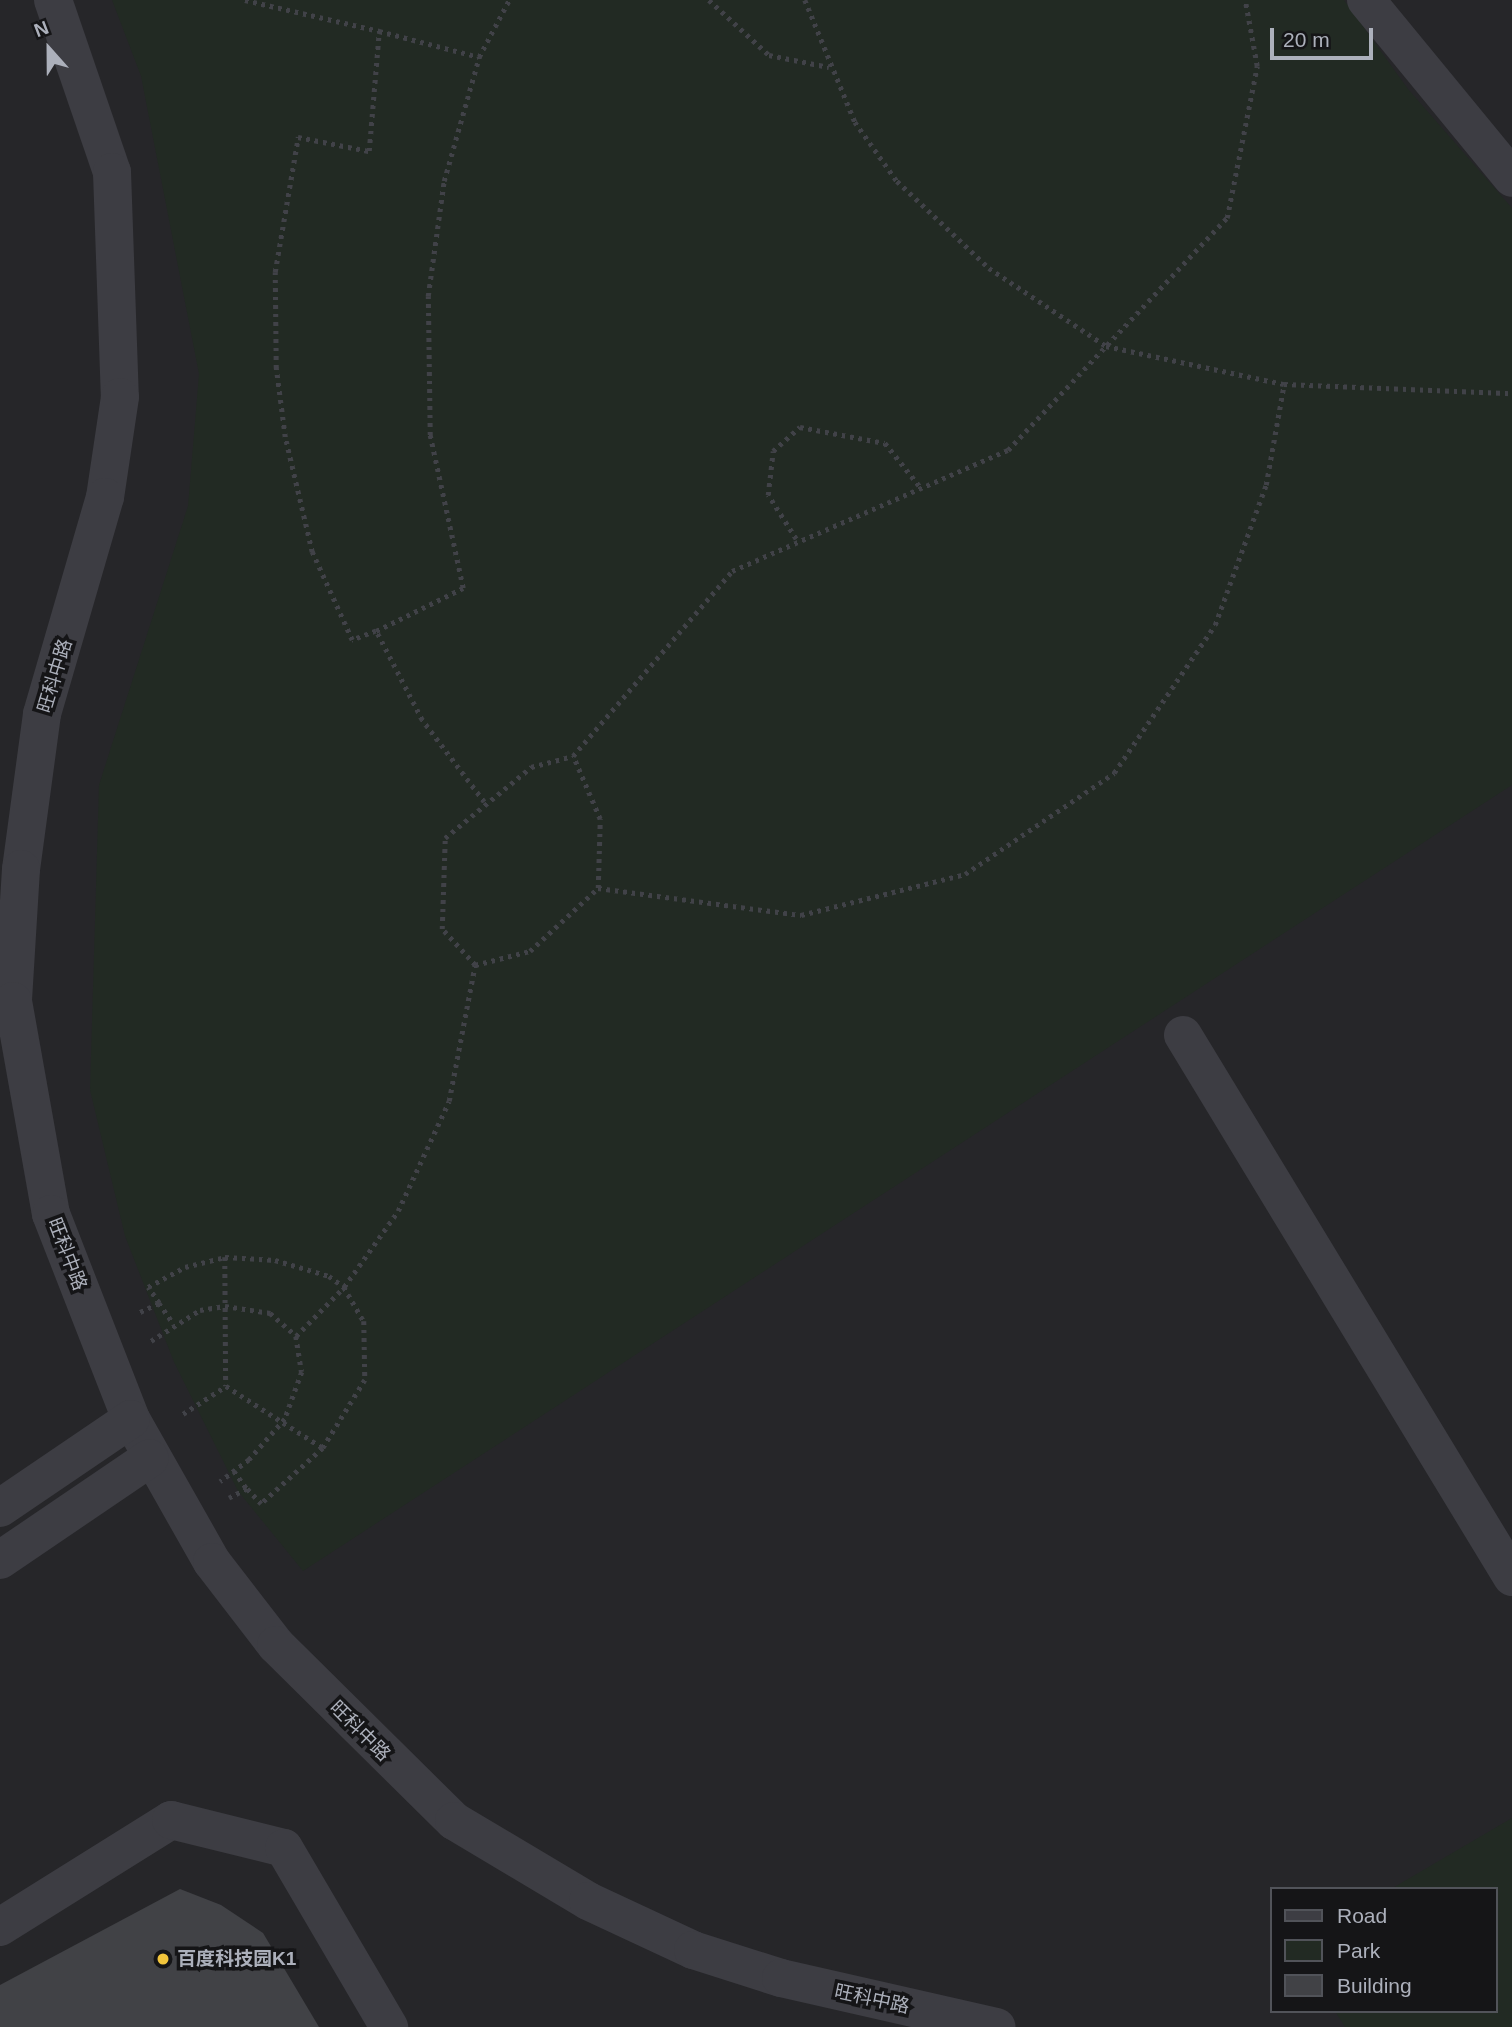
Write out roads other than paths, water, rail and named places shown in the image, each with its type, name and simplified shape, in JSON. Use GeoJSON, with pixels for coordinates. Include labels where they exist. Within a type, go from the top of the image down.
{"type":"FeatureCollection","features":[{"type":"Feature","properties":{"kind":"street","name":"旺科中路"},"geometry":{"type":"LineString","coordinates":[[53,0],[112,172],[120,397],[102,510],[42,714],[21,869],[13,1000],[51,1214],[131,1419],[150,1458],[212,1562],[276,1645],[454,1822],[577,1894],[693,1950],[781,1978],[996,2027]]}},
{"type":"Feature","properties":{"kind":"street"},"geometry":{"type":"LineString","coordinates":[[1385,10],[1512,178]]}},
{"type":"Feature","properties":{"kind":"street"},"geometry":{"type":"LineString","coordinates":[[1183,1035],[1512,1577]]}},
{"type":"Feature","properties":{"kind":"street"},"geometry":{"type":"LineString","coordinates":[[0,1508],[131,1419]]}},
{"type":"Feature","properties":{"kind":"street"},"geometry":{"type":"LineString","coordinates":[[0,1560],[150,1458]]}},
{"type":"Feature","properties":{"kind":"street"},"geometry":{"type":"LineString","coordinates":[[0,1927],[171,1820],[284,1848],[389,2027]]}},
{"type":"Feature","properties":{"kind":"place","name":"百度科技园K1"},"geometry":{"type":"Point","coordinates":[163,1959]}}]}
